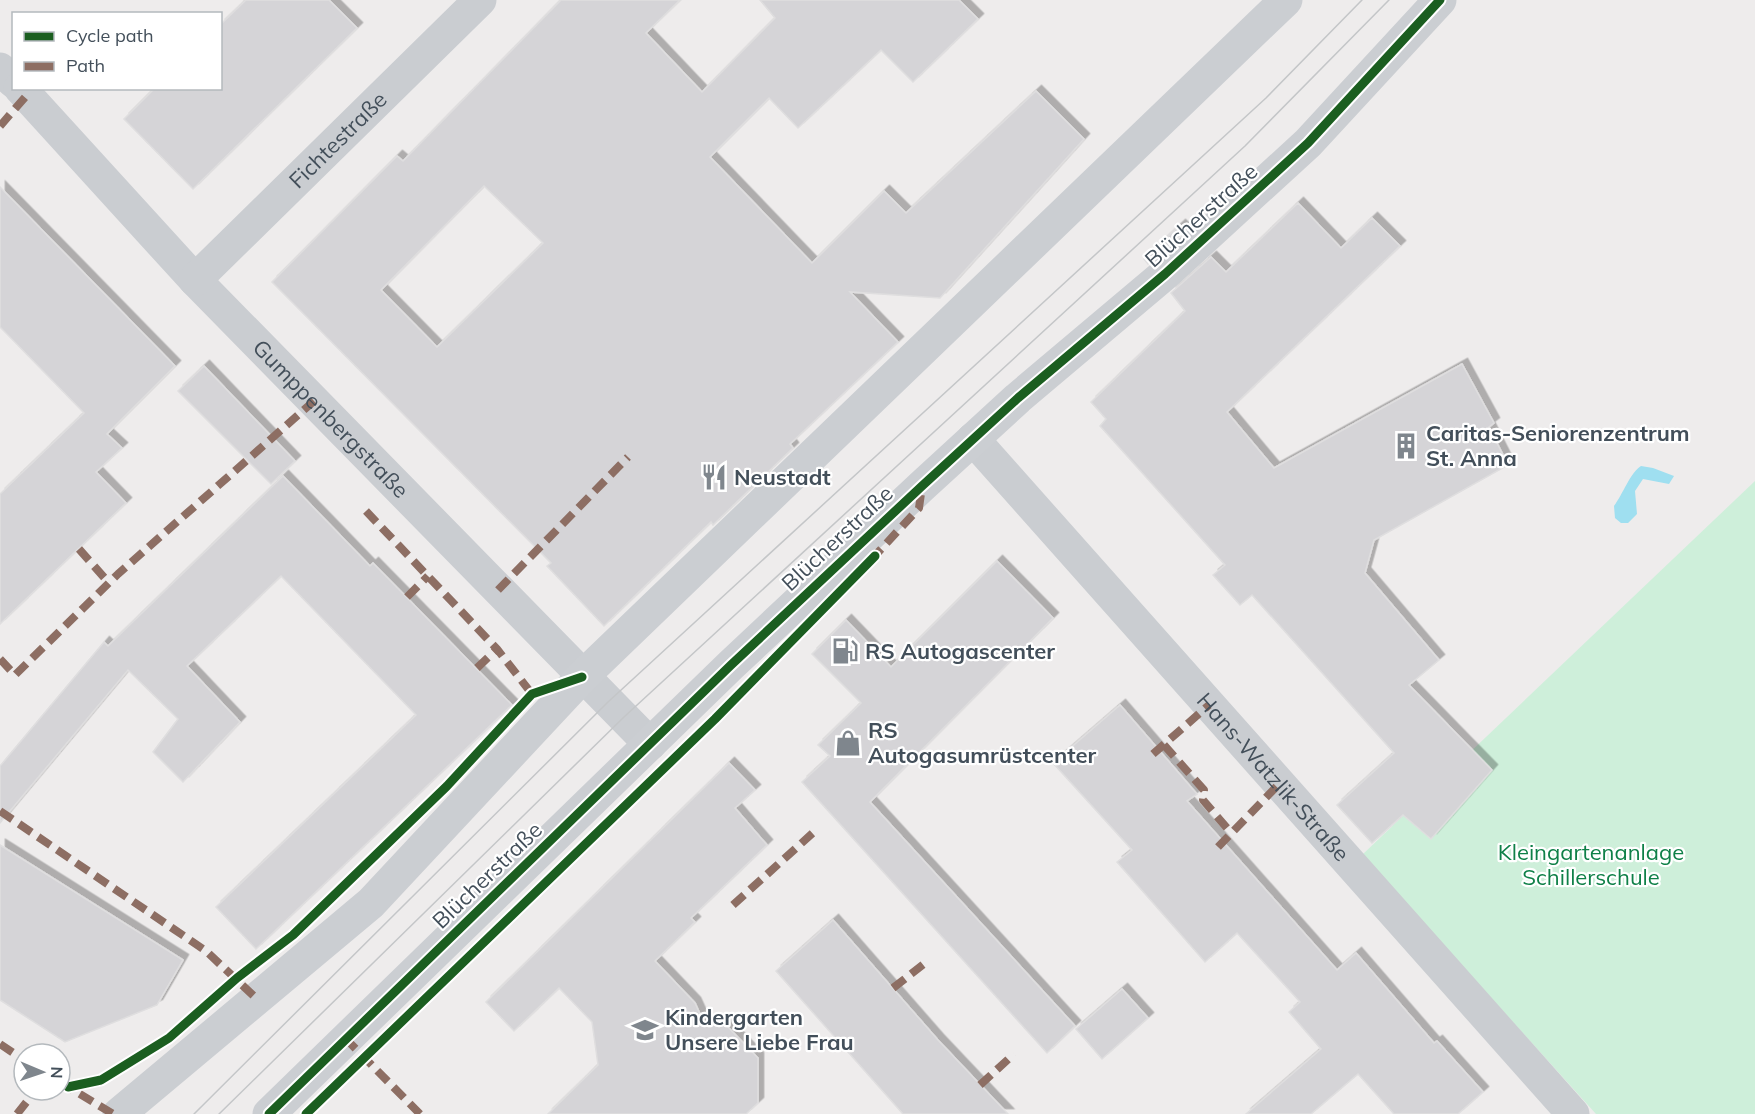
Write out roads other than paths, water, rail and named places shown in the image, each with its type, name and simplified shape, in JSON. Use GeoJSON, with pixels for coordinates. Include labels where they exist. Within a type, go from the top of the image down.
{"type":"FeatureCollection","features":[{"type":"Feature","properties":{"kind":"street","name":"Fichtestraße"},"geometry":{"type":"LineString","coordinates":[[195,280],[480,0]]}},
{"type":"Feature","properties":{"kind":"street"},"geometry":{"type":"LineString","coordinates":[[119,1114],[371,903],[582,677],[1286,0]]}},
{"type":"Feature","properties":{"kind":"street","name":"Blücherstraße"},"geometry":{"type":"LineString","coordinates":[[269,1114],[740,656],[1026,391],[1165,274],[1308,143],[1440,0]]}},
{"type":"Feature","properties":{"kind":"street"},"geometry":{"type":"LineString","coordinates":[[0,69],[12,80]]}},
{"type":"Feature","properties":{"kind":"street","name":"Gumppenbergstraße"},"geometry":{"type":"LineString","coordinates":[[22,90],[195,280],[650,744]]}},
{"type":"Feature","properties":{"kind":"street","name":"Hans-Watzlik-Straße"},"geometry":{"type":"LineString","coordinates":[[973,439],[1573,1114]]}},
{"type":"Feature","properties":{"kind":"water"},"geometry":{"type":"Polygon","coordinates":[[[1641,466],[1674,476],[1669,484],[1643,479],[1635,491],[1637,514],[1628,523],[1621,523],[1615,518],[1614,506],[1633,474],[1641,466]]]}},
{"type":"Feature","properties":{"kind":"tram line"},"geometry":{"type":"LineString","coordinates":[[194,1114],[608,702],[1266,98],[1362,0]]}},
{"type":"Feature","properties":{"kind":"tram line"},"geometry":{"type":"LineString","coordinates":[[219,1114],[624,717],[1245,146],[1389,0]]}},
{"type":"Feature","properties":{"kind":"place","name":"Caritas-Seniorenzentrum St. Anna"},"geometry":{"type":"Point","coordinates":[1406,446]}},
{"type":"Feature","properties":{"kind":"place","name":"Neustadt"},"geometry":{"type":"Point","coordinates":[714,477]}},
{"type":"Feature","properties":{"kind":"place","name":"RS Autogascenter"},"geometry":{"type":"Point","coordinates":[845,651]}},
{"type":"Feature","properties":{"kind":"place","name":"RS Autogasumrüstcenter"},"geometry":{"type":"Point","coordinates":[848,743]}},
{"type":"Feature","properties":{"kind":"place","name":"Kindergarten Unsere Liebe Frau"},"geometry":{"type":"Point","coordinates":[645,1030]}},
{"type":"Feature","properties":{"kind":"park label","name":"Kleingartenanlage Schillerschule"},"geometry":{"type":"Point","coordinates":[1591,864]}}]}
